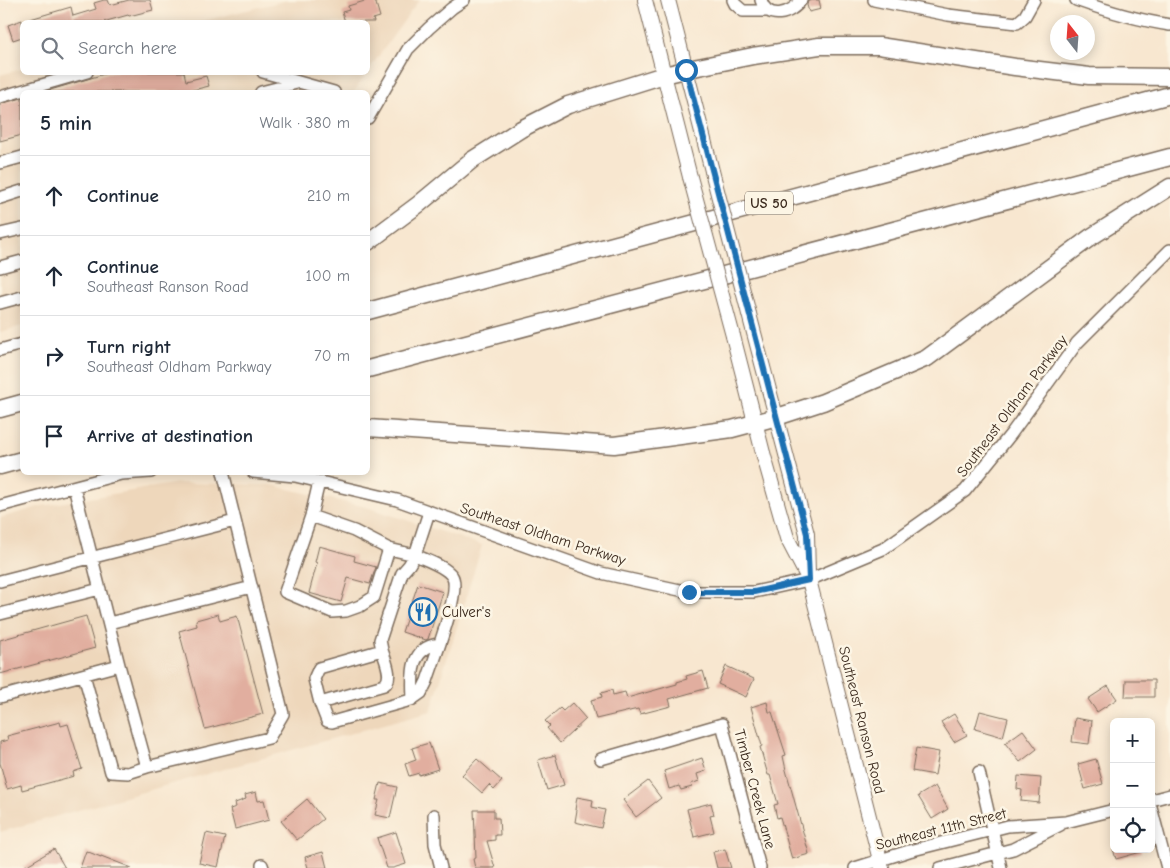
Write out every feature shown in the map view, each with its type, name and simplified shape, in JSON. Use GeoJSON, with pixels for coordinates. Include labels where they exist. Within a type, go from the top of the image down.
{"type":"FeatureCollection","features":[{"type":"Feature","properties":{"kind":"highway"},"geometry":{"type":"LineString","coordinates":[[370,241],[419,204],[472,160],[521,130],[568,105],[664,75],[753,56],[819,46],[879,46],[1015,67],[1089,76],[1170,77]]}},
{"type":"Feature","properties":{"kind":"highway","name":"US 50"},"geometry":{"type":"LineString","coordinates":[[370,310],[1170,95]]}},
{"type":"Feature","properties":{"kind":"highway"},"geometry":{"type":"LineString","coordinates":[[370,368],[1170,157]]}},
{"type":"Feature","properties":{"kind":"highway"},"geometry":{"type":"LineString","coordinates":[[370,428],[614,446],[732,429],[777,417],[823,402],[927,358],[1091,237],[1170,187]]}},
{"type":"Feature","properties":{"kind":"highway"},"geometry":{"type":"LineString","coordinates":[[0,409],[20,404]]}},
{"type":"Feature","properties":{"kind":"highway"},"geometry":{"type":"LineString","coordinates":[[0,466],[20,461]]}},
{"type":"Feature","properties":{"kind":"highway"},"geometry":{"type":"LineString","coordinates":[[0,473],[20,468]]}},
{"type":"Feature","properties":{"kind":"main road","name":"Southeast Ranson Road"},"geometry":{"type":"LineString","coordinates":[[645,0],[690,178],[788,538],[809,580],[881,864]]}},
{"type":"Feature","properties":{"kind":"main road","name":"Southeast Ranson Road"},"geometry":{"type":"LineString","coordinates":[[668,0],[807,534],[809,580]]}},
{"type":"Feature","properties":{"kind":"street"},"geometry":{"type":"LineString","coordinates":[[370,112],[408,49],[429,28],[464,0]]}},
{"type":"Feature","properties":{"kind":"street"},"geometry":{"type":"LineString","coordinates":[[734,0],[735,4],[743,11],[766,10],[781,14],[790,11],[801,0]]}},
{"type":"Feature","properties":{"kind":"street"},"geometry":{"type":"LineString","coordinates":[[760,0],[766,10]]}},
{"type":"Feature","properties":{"kind":"street"},"geometry":{"type":"LineString","coordinates":[[874,0],[948,15],[1017,23],[1025,16],[1034,0]]}},
{"type":"Feature","properties":{"kind":"street"},"geometry":{"type":"LineString","coordinates":[[1076,0],[1114,14],[1170,25]]}},
{"type":"Feature","properties":{"kind":"street"},"geometry":{"type":"LineString","coordinates":[[24,90],[77,75]]}},
{"type":"Feature","properties":{"kind":"street"},"geometry":{"type":"LineString","coordinates":[[272,75],[326,90]]}},
{"type":"Feature","properties":{"kind":"street"},"geometry":{"type":"LineString","coordinates":[[269,90],[297,83]]}},
{"type":"Feature","properties":{"kind":"street"},"geometry":{"type":"LineString","coordinates":[[0,97],[20,91]]}},
{"type":"Feature","properties":{"kind":"street"},"geometry":{"type":"LineString","coordinates":[[0,163],[20,158]]}},
{"type":"Feature","properties":{"kind":"street"},"geometry":{"type":"LineString","coordinates":[[0,198],[20,192]]}},
{"type":"Feature","properties":{"kind":"street"},"geometry":{"type":"LineString","coordinates":[[0,234],[20,229]]}},
{"type":"Feature","properties":{"kind":"street","name":"Southeast Oldham Parkway"},"geometry":{"type":"LineString","coordinates":[[284,475],[397,500],[601,573],[689,592],[754,592],[809,580],[883,549],[965,491],[1011,434],[1077,343],[1170,250]]}},
{"type":"Feature","properties":{"kind":"street"},"geometry":{"type":"LineString","coordinates":[[0,267],[20,262]]}},
{"type":"Feature","properties":{"kind":"street"},"geometry":{"type":"LineString","coordinates":[[0,303],[20,298]]}},
{"type":"Feature","properties":{"kind":"street"},"geometry":{"type":"LineString","coordinates":[[0,350],[20,345]]}},
{"type":"Feature","properties":{"kind":"street"},"geometry":{"type":"LineString","coordinates":[[0,506],[117,475]]}},
{"type":"Feature","properties":{"kind":"street"},"geometry":{"type":"LineString","coordinates":[[84,675],[111,772],[128,773],[269,738],[283,714],[224,475]]}},
{"type":"Feature","properties":{"kind":"street"},"geometry":{"type":"LineString","coordinates":[[319,482],[286,592],[332,612],[346,611],[360,606],[374,597],[389,549]]}},
{"type":"Feature","properties":{"kind":"street"},"geometry":{"type":"LineString","coordinates":[[74,486],[147,767]]}},
{"type":"Feature","properties":{"kind":"street"},"geometry":{"type":"LineString","coordinates":[[320,702],[384,685],[388,682],[389,677],[380,640],[402,573],[410,566],[429,512]]}},
{"type":"Feature","properties":{"kind":"street"},"geometry":{"type":"LineString","coordinates":[[310,516],[354,531],[389,549],[414,555],[451,575],[455,584],[453,600],[422,693],[414,699],[332,722],[327,721],[314,679],[318,668],[382,650]]}},
{"type":"Feature","properties":{"kind":"street"},"geometry":{"type":"LineString","coordinates":[[0,581],[235,521]]}},
{"type":"Feature","properties":{"kind":"street"},"geometry":{"type":"LineString","coordinates":[[109,623],[252,587]]}},
{"type":"Feature","properties":{"kind":"street"},"geometry":{"type":"LineString","coordinates":[[0,614],[100,589]]}},
{"type":"Feature","properties":{"kind":"street"},"geometry":{"type":"LineString","coordinates":[[414,699],[414,666],[418,656],[431,645],[439,644]]}},
{"type":"Feature","properties":{"kind":"street"},"geometry":{"type":"LineString","coordinates":[[0,697],[119,665]]}},
{"type":"Feature","properties":{"kind":"street","name":"Timber Creek Lane"},"geometry":{"type":"LineString","coordinates":[[600,759],[722,724],[760,868]]}},
{"type":"Feature","properties":{"kind":"street"},"geometry":{"type":"LineString","coordinates":[[979,772],[991,830],[1002,868]]}},
{"type":"Feature","properties":{"kind":"street"},"geometry":{"type":"LineString","coordinates":[[1155,799],[1170,795]]}},
{"type":"Feature","properties":{"kind":"street"},"geometry":{"type":"LineString","coordinates":[[1151,808],[1167,868]]}},
{"type":"Feature","properties":{"kind":"street","name":"Southeast 11th Street"},"geometry":{"type":"LineString","coordinates":[[855,868],[881,864],[1008,826],[1066,822],[1110,811]]}},
{"type":"Feature","properties":{"kind":"street"},"geometry":{"type":"LineString","coordinates":[[434,815],[435,844],[441,868]]}},
{"type":"Feature","properties":{"kind":"street","name":"Southeast 11th Street"},"geometry":{"type":"LineString","coordinates":[[940,868],[1013,849],[1066,822]]}},
{"type":"Feature","properties":{"kind":"shaded area"},"geometry":{"type":"Polygon","coordinates":[[[288,0],[419,0],[370,68],[370,20],[206,20],[288,0]]]}},
{"type":"Feature","properties":{"kind":"shaded area"},"geometry":{"type":"Polygon","coordinates":[[[20,70],[20,75],[366,75],[355,90],[20,90],[20,327],[0,332],[0,75],[20,70]]]}},
{"type":"Feature","properties":{"kind":"shaded area"},"geometry":{"type":"Polygon","coordinates":[[[178,483],[271,485],[366,507],[482,545],[431,711],[0,832],[0,518],[42,506],[178,483]]]}},
{"type":"Feature","properties":{"kind":"building"},"geometry":{"type":"Polygon","coordinates":[[[108,0],[110,5],[129,0],[150,0],[153,10],[110,20],[27,20],[71,7],[73,16],[96,9],[94,3],[108,0]]]}},
{"type":"Feature","properties":{"kind":"building"},"geometry":{"type":"Polygon","coordinates":[[[368,0],[375,0],[380,17],[373,19],[374,22],[370,22],[370,20],[344,20],[342,12],[349,10],[348,6],[368,0]]]}},
{"type":"Feature","properties":{"kind":"building"},"geometry":{"type":"Polygon","coordinates":[[[819,0],[821,9],[809,12],[808,1],[819,0]]]}},
{"type":"Feature","properties":{"kind":"building"},"geometry":{"type":"Polygon","coordinates":[[[20,21],[20,38],[13,40],[8,25],[20,21]]]}},
{"type":"Feature","properties":{"kind":"building"},"geometry":{"type":"Polygon","coordinates":[[[101,75],[185,75],[186,81],[206,76],[209,86],[193,90],[50,90],[101,75]]]}},
{"type":"Feature","properties":{"kind":"building"},"geometry":{"type":"Polygon","coordinates":[[[20,99],[20,136],[0,141],[0,104],[20,99]]]}},
{"type":"Feature","properties":{"kind":"building"},"geometry":{"type":"Polygon","coordinates":[[[319,546],[355,556],[354,561],[376,567],[370,584],[348,578],[341,602],[309,593],[317,563],[315,562],[319,546]]]}},
{"type":"Feature","properties":{"kind":"building","name":"Culver's"},"geometry":{"type":"Polygon","coordinates":[[[418,584],[443,592],[428,639],[426,640],[402,632],[418,584]]]}},
{"type":"Feature","properties":{"kind":"building"},"geometry":{"type":"Polygon","coordinates":[[[218,614],[220,621],[237,616],[263,714],[205,729],[179,631],[197,626],[196,620],[218,614]]]}},
{"type":"Feature","properties":{"kind":"building"},"geometry":{"type":"Polygon","coordinates":[[[86,616],[95,648],[0,674],[0,640],[86,616]]]}},
{"type":"Feature","properties":{"kind":"building"},"geometry":{"type":"Polygon","coordinates":[[[726,666],[754,679],[746,697],[718,684],[726,666]]]}},
{"type":"Feature","properties":{"kind":"building"},"geometry":{"type":"Polygon","coordinates":[[[703,671],[708,688],[669,699],[671,706],[640,714],[638,709],[596,719],[591,700],[602,697],[601,693],[612,690],[613,695],[625,692],[627,698],[677,684],[677,682],[687,679],[686,676],[703,671]]]}},
{"type":"Feature","properties":{"kind":"building"},"geometry":{"type":"Polygon","coordinates":[[[1126,680],[1154,680],[1154,697],[1125,697],[1126,680]]]}},
{"type":"Feature","properties":{"kind":"building"},"geometry":{"type":"Polygon","coordinates":[[[1108,686],[1117,699],[1097,712],[1088,699],[1108,686]]]}},
{"type":"Feature","properties":{"kind":"building"},"geometry":{"type":"Polygon","coordinates":[[[767,702],[786,755],[783,756],[786,770],[809,854],[792,859],[780,817],[777,818],[774,805],[778,804],[760,747],[762,746],[751,707],[767,702]]]}},
{"type":"Feature","properties":{"kind":"building"},"geometry":{"type":"Polygon","coordinates":[[[572,703],[586,719],[560,743],[547,728],[550,726],[545,721],[560,708],[563,711],[572,703]]]}},
{"type":"Feature","properties":{"kind":"building"},"geometry":{"type":"Polygon","coordinates":[[[980,711],[1008,718],[1003,737],[975,729],[980,711]]]}},
{"type":"Feature","properties":{"kind":"building"},"geometry":{"type":"Polygon","coordinates":[[[954,714],[967,735],[954,742],[941,722],[954,714]]]}},
{"type":"Feature","properties":{"kind":"building"},"geometry":{"type":"Polygon","coordinates":[[[1075,718],[1092,721],[1089,744],[1072,742],[1075,718]]]}},
{"type":"Feature","properties":{"kind":"building"},"geometry":{"type":"Polygon","coordinates":[[[60,722],[61,726],[68,724],[82,769],[73,772],[74,776],[22,790],[21,785],[7,789],[0,763],[0,742],[8,740],[7,736],[60,722]]]}},
{"type":"Feature","properties":{"kind":"building"},"geometry":{"type":"Polygon","coordinates":[[[1023,730],[1037,749],[1020,762],[1005,743],[1023,730]]]}},
{"type":"Feature","properties":{"kind":"building"},"geometry":{"type":"Polygon","coordinates":[[[429,743],[438,769],[409,776],[405,764],[416,760],[412,748],[429,743]]]}},
{"type":"Feature","properties":{"kind":"building"},"geometry":{"type":"Polygon","coordinates":[[[916,748],[939,752],[935,775],[912,771],[916,748]]]}},
{"type":"Feature","properties":{"kind":"building"},"geometry":{"type":"Polygon","coordinates":[[[555,755],[564,785],[547,790],[538,760],[555,755]]]}},
{"type":"Feature","properties":{"kind":"building"},"geometry":{"type":"Polygon","coordinates":[[[702,758],[706,771],[697,774],[699,781],[691,784],[692,787],[681,790],[679,786],[669,789],[664,771],[702,758]]]}},
{"type":"Feature","properties":{"kind":"building"},"geometry":{"type":"Polygon","coordinates":[[[477,759],[502,781],[494,790],[489,785],[482,793],[462,775],[477,759]]]}},
{"type":"Feature","properties":{"kind":"building"},"geometry":{"type":"Polygon","coordinates":[[[1096,759],[1103,784],[1085,789],[1078,764],[1096,759]]]}},
{"type":"Feature","properties":{"kind":"building"},"geometry":{"type":"Polygon","coordinates":[[[1018,776],[1041,778],[1039,803],[1021,801],[1022,790],[1017,789],[1018,776]]]}},
{"type":"Feature","properties":{"kind":"building"},"geometry":{"type":"Polygon","coordinates":[[[648,781],[661,798],[636,817],[623,800],[648,781]]]}},
{"type":"Feature","properties":{"kind":"building"},"geometry":{"type":"Polygon","coordinates":[[[380,783],[397,787],[390,818],[375,815],[379,800],[376,800],[380,783]]]}},
{"type":"Feature","properties":{"kind":"building"},"geometry":{"type":"Polygon","coordinates":[[[935,786],[948,809],[932,819],[918,796],[935,786]]]}},
{"type":"Feature","properties":{"kind":"building"},"geometry":{"type":"Polygon","coordinates":[[[256,792],[258,801],[264,800],[269,820],[235,829],[230,809],[236,807],[235,803],[246,799],[245,795],[256,792]]]}},
{"type":"Feature","properties":{"kind":"building"},"geometry":{"type":"Polygon","coordinates":[[[577,797],[593,800],[592,807],[605,810],[601,828],[575,822],[577,797]]]}},
{"type":"Feature","properties":{"kind":"building"},"geometry":{"type":"Polygon","coordinates":[[[307,799],[323,819],[297,840],[281,821],[307,799]]]}},
{"type":"Feature","properties":{"kind":"building"},"geometry":{"type":"Polygon","coordinates":[[[711,803],[714,815],[710,816],[714,832],[694,837],[687,809],[711,803]]]}},
{"type":"Feature","properties":{"kind":"building"},"geometry":{"type":"Polygon","coordinates":[[[474,810],[494,810],[494,818],[499,818],[500,835],[495,835],[495,840],[487,841],[495,868],[475,868],[473,859],[476,858],[474,810]]]}},
{"type":"Feature","properties":{"kind":"building"},"geometry":{"type":"Polygon","coordinates":[[[396,832],[406,864],[387,868],[377,838],[396,832]]]}},
{"type":"Feature","properties":{"kind":"building"},"geometry":{"type":"Polygon","coordinates":[[[206,833],[225,837],[218,867],[199,863],[206,833]]]}},
{"type":"Feature","properties":{"kind":"building"},"geometry":{"type":"Polygon","coordinates":[[[54,849],[65,868],[22,868],[54,849]]]}},
{"type":"Feature","properties":{"kind":"building"},"geometry":{"type":"Polygon","coordinates":[[[725,849],[731,868],[717,868],[713,852],[725,849]]]}},
{"type":"Feature","properties":{"kind":"building"},"geometry":{"type":"Polygon","coordinates":[[[86,851],[101,856],[132,868],[80,868],[86,851]]]}},
{"type":"Feature","properties":{"kind":"building"},"geometry":{"type":"Polygon","coordinates":[[[323,852],[327,868],[308,868],[305,857],[323,852]]]}},
{"type":"Feature","properties":{"kind":"building"},"geometry":{"type":"Polygon","coordinates":[[[1114,853],[1137,853],[1116,859],[1114,853]]]}},
{"type":"Feature","properties":{"kind":"place","name":"Culver's"},"geometry":{"type":"Point","coordinates":[423,612]}},
{"type":"Feature","properties":{"kind":"route"},"geometry":{"type":"LineString","coordinates":[[686,70],[807,534],[809,580],[754,592],[689,592]]}}]}
